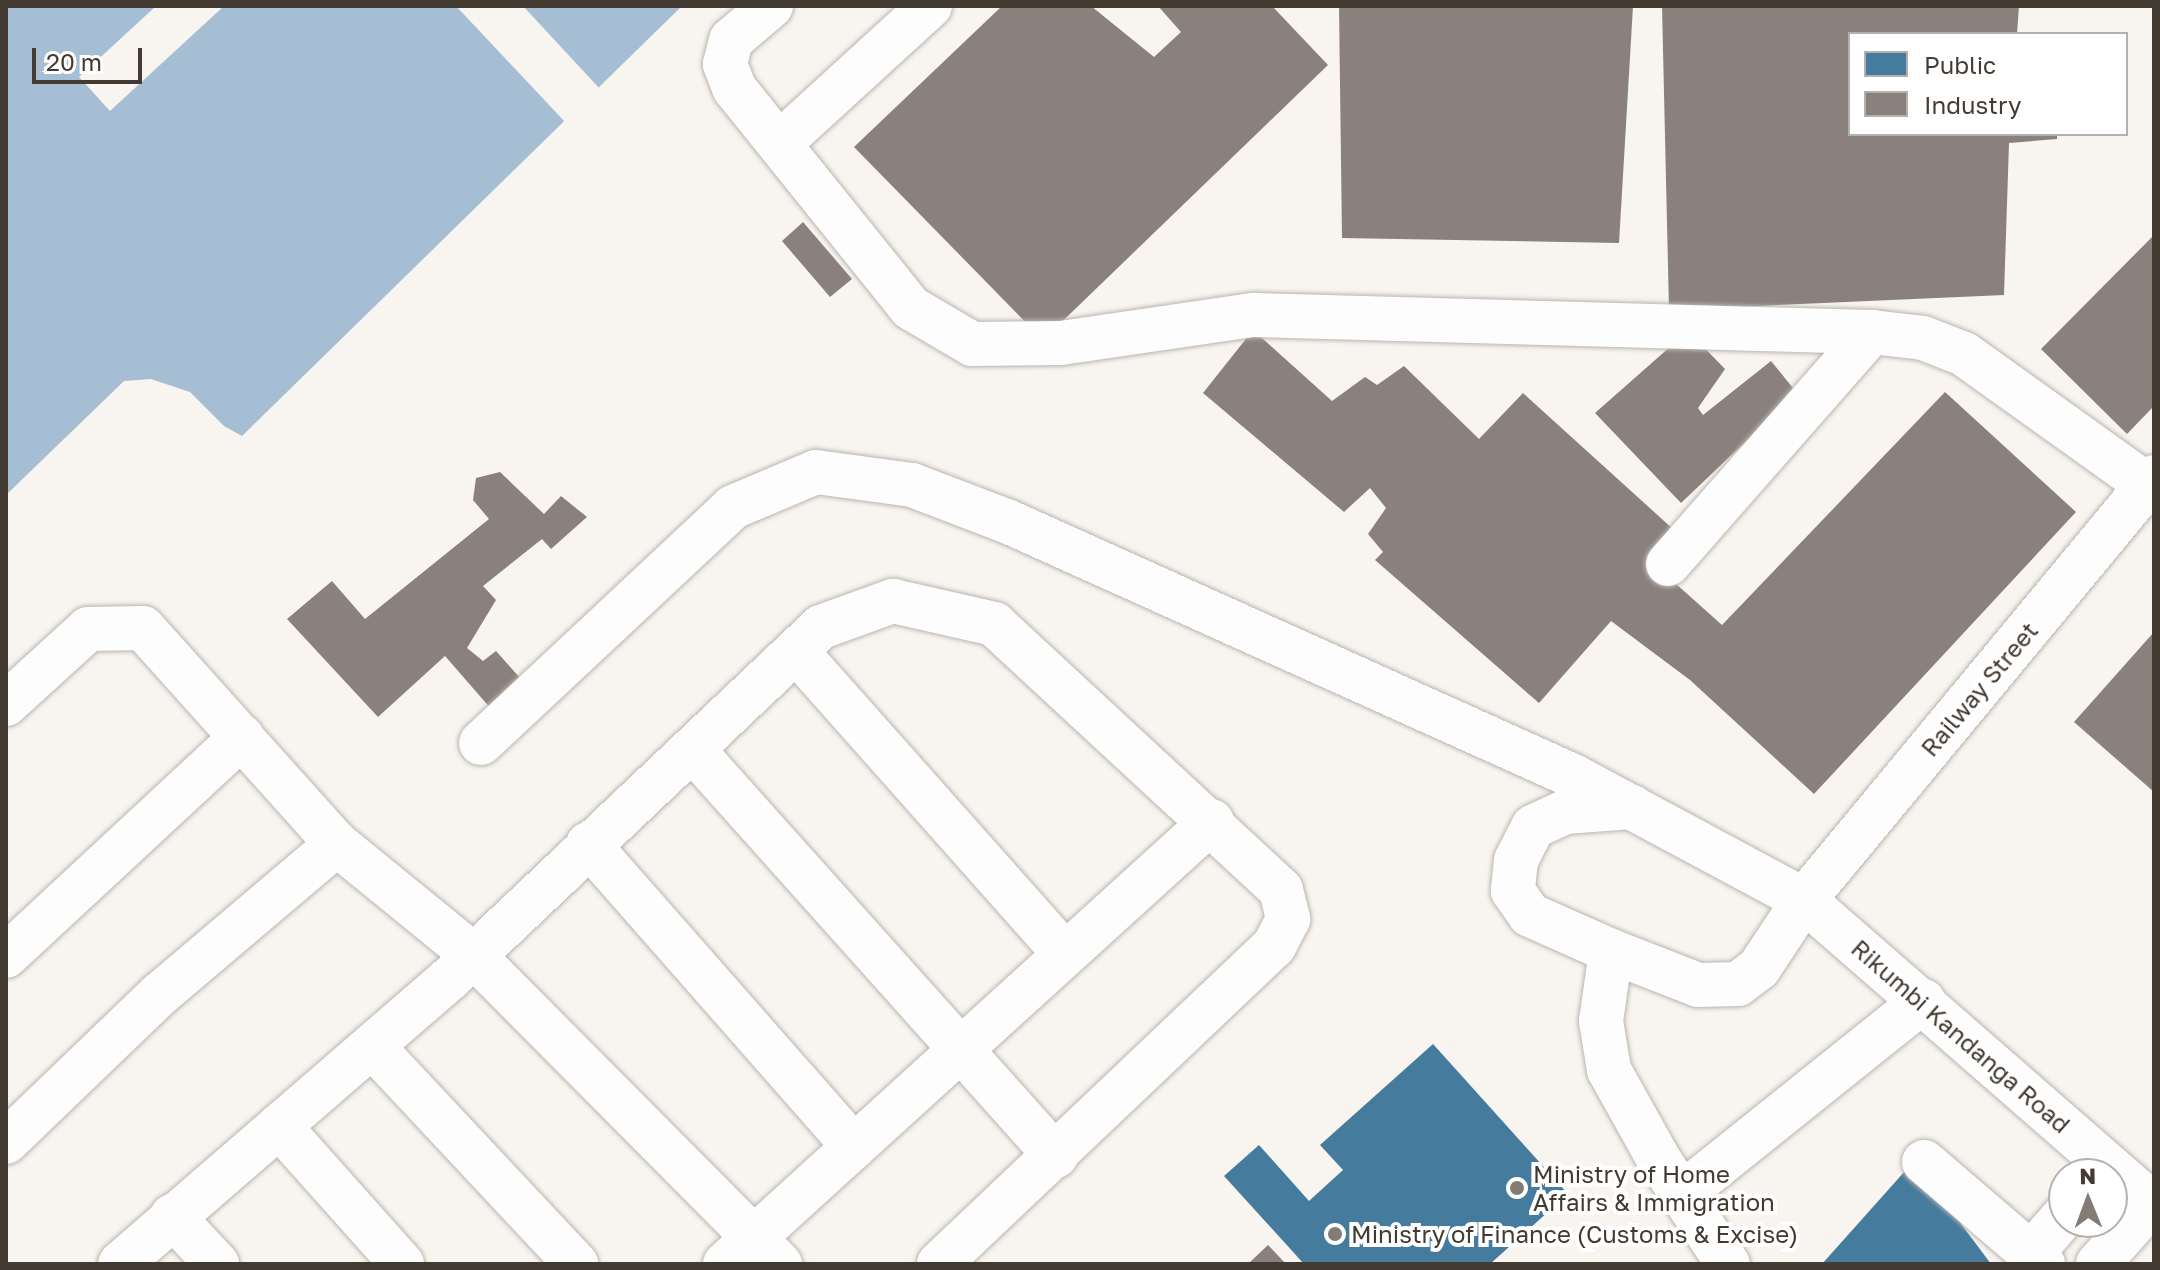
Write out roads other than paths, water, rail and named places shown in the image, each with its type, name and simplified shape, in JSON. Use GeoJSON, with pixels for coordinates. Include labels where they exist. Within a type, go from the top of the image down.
{"type":"FeatureCollection","features":[{"type":"Feature","properties":{"kind":"street"},"geometry":{"type":"LineString","coordinates":[[771,6],[731,40],[725,64],[734,88],[911,308],[972,344],[1061,343],[1254,315],[1872,332],[1923,338],[1964,354],[2151,481]]}},
{"type":"Feature","properties":{"kind":"street"},"geometry":{"type":"LineString","coordinates":[[780,143],[930,6]]}},
{"type":"Feature","properties":{"kind":"street"},"geometry":{"type":"LineString","coordinates":[[1668,564],[1872,332]]}},
{"type":"Feature","properties":{"kind":"street","name":"Rikumbi Kandanga Road"},"geometry":{"type":"LineString","coordinates":[[481,743],[733,507],[816,472],[912,485],[1009,522],[1573,776],[1804,900],[1923,1001],[2091,1158]]}},
{"type":"Feature","properties":{"kind":"street","name":"Railway Street"},"geometry":{"type":"LineString","coordinates":[[1632,807],[1565,812],[1533,827],[1516,860],[1513,891],[1530,915],[1611,951],[1698,985],[1738,984],[1759,968],[1804,900],[2151,481]]}},
{"type":"Feature","properties":{"kind":"street"},"geometry":{"type":"LineString","coordinates":[[120,1264],[473,955],[821,627],[893,601],[994,624],[1212,821],[1281,890],[1288,919],[1274,946],[939,1264]]}},
{"type":"Feature","properties":{"kind":"street"},"geometry":{"type":"LineString","coordinates":[[6,704],[88,629],[143,628],[337,844],[473,955],[753,1255],[854,1147],[1212,821]]}},
{"type":"Feature","properties":{"kind":"street"},"geometry":{"type":"LineString","coordinates":[[796,651],[1065,954]]}},
{"type":"Feature","properties":{"kind":"street"},"geometry":{"type":"LineString","coordinates":[[6,956],[242,737]]}},
{"type":"Feature","properties":{"kind":"street"},"geometry":{"type":"LineString","coordinates":[[692,749],[1056,1156]]}},
{"type":"Feature","properties":{"kind":"street"},"geometry":{"type":"LineString","coordinates":[[6,1142],[160,994],[337,844]]}},
{"type":"Feature","properties":{"kind":"street"},"geometry":{"type":"LineString","coordinates":[[588,844],[854,1147]]}},
{"type":"Feature","properties":{"kind":"street"},"geometry":{"type":"LineString","coordinates":[[1611,951],[1601,1021],[1609,1070],[1682,1194],[1728,1264]]}},
{"type":"Feature","properties":{"kind":"street"},"geometry":{"type":"LineString","coordinates":[[1682,1194],[1923,1001]]}},
{"type":"Feature","properties":{"kind":"street"},"geometry":{"type":"LineString","coordinates":[[372,1046],[576,1264]]}},
{"type":"Feature","properties":{"kind":"street"},"geometry":{"type":"LineString","coordinates":[[279,1126],[402,1264]]}},
{"type":"Feature","properties":{"kind":"street"},"geometry":{"type":"LineString","coordinates":[[1924,1162],[2037,1259],[2050,1238]]}},
{"type":"Feature","properties":{"kind":"street","name":"Rikumbi Kandanga Road"},"geometry":{"type":"LineString","coordinates":[[2128,1186],[2153,1204]]}},
{"type":"Feature","properties":{"kind":"street"},"geometry":{"type":"LineString","coordinates":[[2098,1264],[2153,1204]]}},
{"type":"Feature","properties":{"kind":"street"},"geometry":{"type":"LineString","coordinates":[[172,1216],[217,1264]]}},
{"type":"Feature","properties":{"kind":"water"},"geometry":{"type":"Polygon","coordinates":[[[6,6],[682,6],[242,436],[224,426],[190,392],[151,379],[124,381],[6,495],[6,6]]]}},
{"type":"Feature","properties":{"kind":"place","name":"Ministry of Home Affairs & Immigration"},"geometry":{"type":"Point","coordinates":[1517,1188]}},
{"type":"Feature","properties":{"kind":"place","name":"Ministry of Finance (Customs & Excise)"},"geometry":{"type":"Point","coordinates":[1335,1234]}}]}
